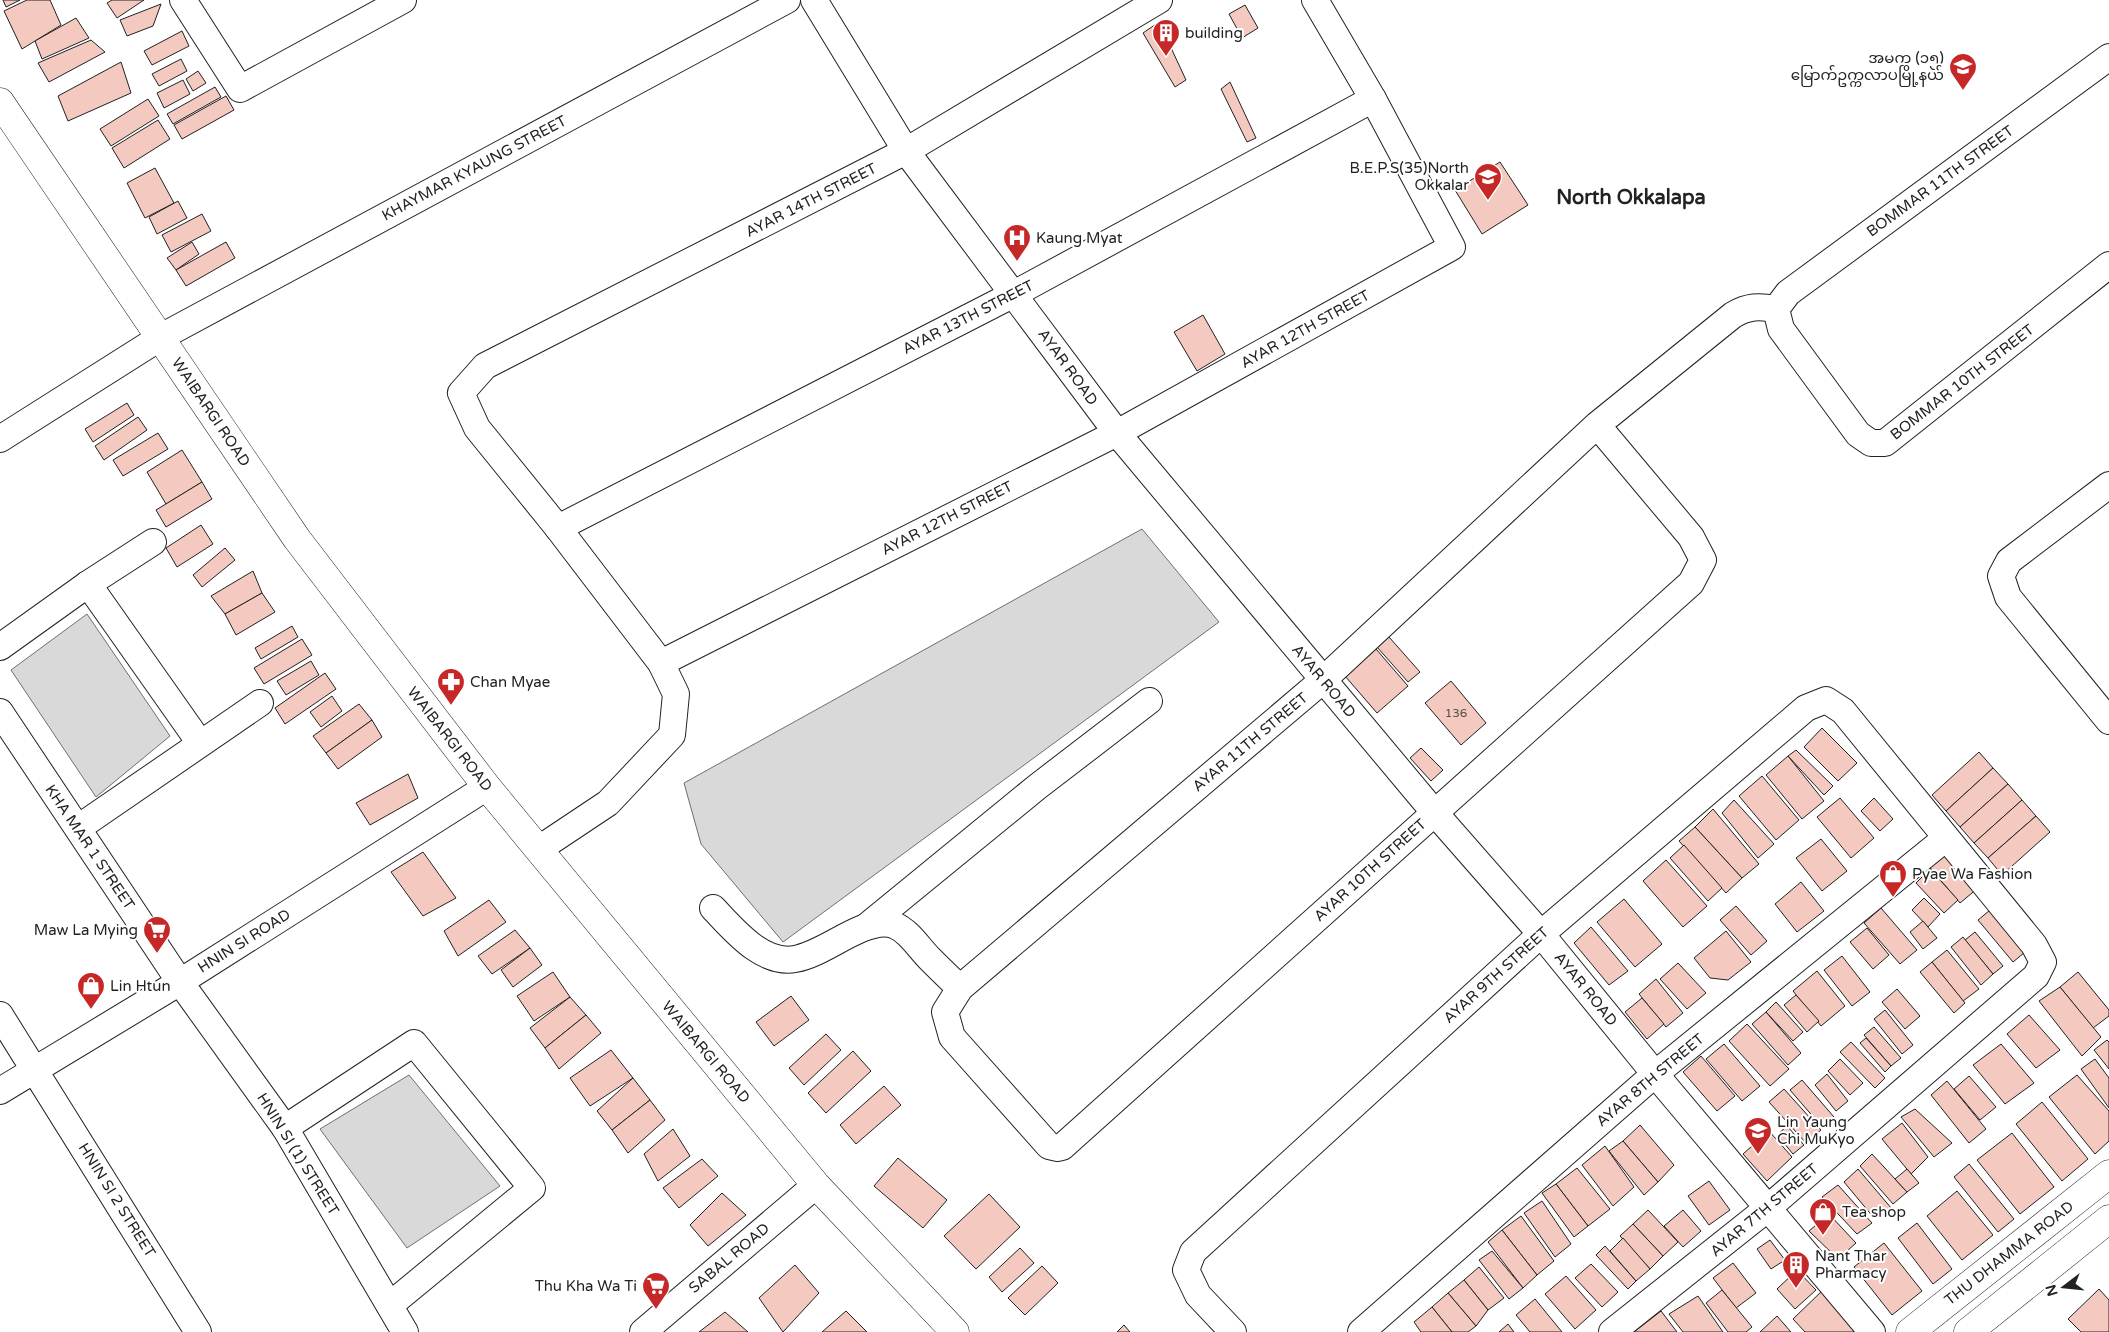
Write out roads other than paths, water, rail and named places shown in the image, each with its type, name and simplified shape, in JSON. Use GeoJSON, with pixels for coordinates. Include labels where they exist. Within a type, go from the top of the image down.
{"type":"FeatureCollection","features":[{"type":"Feature","properties":{"kind":"main road","name":"WAIBARGI ROAD"},"geometry":{"type":"LineString","coordinates":[[0,102],[297,539],[487,787],[816,1185],[956,1332]]}},
{"type":"Feature","properties":{"kind":"main road","name":"THU DHAMMA ROAD"},"geometry":{"type":"LineString","coordinates":[[1910,1332],[2109,1174]]}},
{"type":"Feature","properties":{"kind":"main road"},"geometry":{"type":"LineString","coordinates":[[1968,1332],[2109,1220]]}},
{"type":"Feature","properties":{"kind":"street"},"geometry":{"type":"LineString","coordinates":[[183,0],[240,89],[403,0]]}},
{"type":"Feature","properties":{"kind":"street","name":"KHAYMAR KYAUNG STREET"},"geometry":{"type":"LineString","coordinates":[[0,439],[161,337],[787,0]]}},
{"type":"Feature","properties":{"kind":"street","name":"AYAR ROAD"},"geometry":{"type":"LineString","coordinates":[[814,0],[906,151],[1117,433],[1434,812],[1541,934],[1655,1074],[1872,1332]]}},
{"type":"Feature","properties":{"kind":"street","name":"AYAR 14TH STREET"},"geometry":{"type":"LineString","coordinates":[[558,528],[476,428],[461,393],[485,366],[906,151],[1159,0]]}},
{"type":"Feature","properties":{"kind":"street"},"geometry":{"type":"LineString","coordinates":[[1315,0],[1373,99]]}},
{"type":"Feature","properties":{"kind":"street","name":"BOMMAR 11TH STREET"},"geometry":{"type":"LineString","coordinates":[[1776,309],[1788,293],[2109,57]]}},
{"type":"Feature","properties":{"kind":"street","name":"AYAR 12TH STREET"},"geometry":{"type":"LineString","coordinates":[[661,663],[1117,433],[1452,247],[1373,99]]}},
{"type":"Feature","properties":{"kind":"street","name":"AYAR 13TH STREET"},"geometry":{"type":"LineString","coordinates":[[558,528],[1014,294],[1373,99]]}},
{"type":"Feature","properties":{"kind":"street","name":"BOMMAR 10TH STREET"},"geometry":{"type":"LineString","coordinates":[[1776,309],[1781,329],[1858,434],[1871,443],[1885,443],[2109,265]]}},
{"type":"Feature","properties":{"kind":"street","name":"AYAR 11TH STREET"},"geometry":{"type":"LineString","coordinates":[[960,988],[1323,680],[1597,425],[1733,315],[1745,308],[1758,306],[1776,309]]}},
{"type":"Feature","properties":{"kind":"street","name":"AYAR 10TH STREET"},"geometry":{"type":"LineString","coordinates":[[960,988],[945,1012],[952,1037],[1049,1146],[1062,1147],[1691,583],[1703,560],[1691,537],[1597,425]]}},
{"type":"Feature","properties":{"kind":"street"},"geometry":{"type":"LineString","coordinates":[[2106,712],[2008,597],[2001,576],[2009,561],[2109,485]]}},
{"type":"Feature","properties":{"kind":"street"},"geometry":{"type":"LineString","coordinates":[[539,850],[608,803],[672,735],[676,694],[661,663],[558,528]]}},
{"type":"Feature","properties":{"kind":"street"},"geometry":{"type":"LineString","coordinates":[[0,646],[88,584],[153,542]]}},
{"type":"Feature","properties":{"kind":"street"},"geometry":{"type":"LineString","coordinates":[[88,584],[200,742]]}},
{"type":"Feature","properties":{"kind":"street","name":"AYAR 9TH STREET"},"geometry":{"type":"LineString","coordinates":[[1233,1332],[1198,1295],[1186,1270],[1192,1252],[1541,934],[1806,708],[1826,700],[1843,711],[1946,838]]}},
{"type":"Feature","properties":{"kind":"street"},"geometry":{"type":"LineString","coordinates":[[713,908],[745,940],[770,956],[794,960],[807,955],[868,926],[1037,787],[1149,701]]}},
{"type":"Feature","properties":{"kind":"street"},"geometry":{"type":"LineString","coordinates":[[78,828],[200,742],[260,703]]}},
{"type":"Feature","properties":{"kind":"street","name":"KHA MAR 1 STREET"},"geometry":{"type":"LineString","coordinates":[[0,712],[180,982]]}},
{"type":"Feature","properties":{"kind":"street","name":"HNIN SI ROAD"},"geometry":{"type":"LineString","coordinates":[[0,1091],[180,982],[487,787]]}},
{"type":"Feature","properties":{"kind":"street","name":"AYAR 7TH STREET"},"geometry":{"type":"LineString","coordinates":[[1612,1332],[1768,1208],[2036,976],[2044,962],[2034,945],[1946,838]]}},
{"type":"Feature","properties":{"kind":"street","name":"AYAR 8TH STREET"},"geometry":{"type":"LineString","coordinates":[[1362,1332],[1655,1074],[1946,838]]}},
{"type":"Feature","properties":{"kind":"street"},"geometry":{"type":"LineString","coordinates":[[868,926],[884,923],[906,932],[960,988]]}},
{"type":"Feature","properties":{"kind":"street","name":"HNIN SI (1) STREET"},"geometry":{"type":"LineString","coordinates":[[180,982],[286,1128],[405,1332]]}},
{"type":"Feature","properties":{"kind":"street","name":"HNIN SI 2 STREET"},"geometry":{"type":"LineString","coordinates":[[0,1015],[36,1069],[198,1332]]}},
{"type":"Feature","properties":{"kind":"street"},"geometry":{"type":"LineString","coordinates":[[286,1128],[414,1043],[532,1188],[390,1305]]}},
{"type":"Feature","properties":{"kind":"street","name":"SABAL ROAD"},"geometry":{"type":"LineString","coordinates":[[643,1332],[816,1185]]}},
{"type":"Feature","properties":{"kind":"place","name":"building"},"geometry":{"type":"Point","coordinates":[1166,57]}},
{"type":"Feature","properties":{"kind":"place","name":"အမက (၁၅) မြောက်ဥက္ကလာပမြို့နယ်"},"geometry":{"type":"Point","coordinates":[1963,91]}},
{"type":"Feature","properties":{"kind":"place","name":"B.E.P.S(35)North Okkalar"},"geometry":{"type":"Point","coordinates":[1488,201]}},
{"type":"Feature","properties":{"kind":"place","name":"Kaung Myat"},"geometry":{"type":"Point","coordinates":[1017,262]}},
{"type":"Feature","properties":{"kind":"place","name":"Chan Myae"},"geometry":{"type":"Point","coordinates":[451,706]}},
{"type":"Feature","properties":{"kind":"place","name":"Pyae Wa Fashion"},"geometry":{"type":"Point","coordinates":[1893,898]}},
{"type":"Feature","properties":{"kind":"place","name":"Maw La Mying"},"geometry":{"type":"Point","coordinates":[157,954]}},
{"type":"Feature","properties":{"kind":"place","name":"Lin Htun"},"geometry":{"type":"Point","coordinates":[91,1010]}},
{"type":"Feature","properties":{"kind":"place","name":"Lin Yaung Chi MuKyo"},"geometry":{"type":"Point","coordinates":[1758,1155]}},
{"type":"Feature","properties":{"kind":"place","name":"Tea shop"},"geometry":{"type":"Point","coordinates":[1823,1236]}},
{"type":"Feature","properties":{"kind":"place","name":"Nant Thar Pharmacy"},"geometry":{"type":"Point","coordinates":[1796,1289]}},
{"type":"Feature","properties":{"kind":"place","name":"Thu Kha Wa Ti"},"geometry":{"type":"Point","coordinates":[656,1310]}},
{"type":"Feature","properties":{"kind":"district","name":"North Okkalapa"},"geometry":{"type":"Point","coordinates":[1631,197]}}]}
